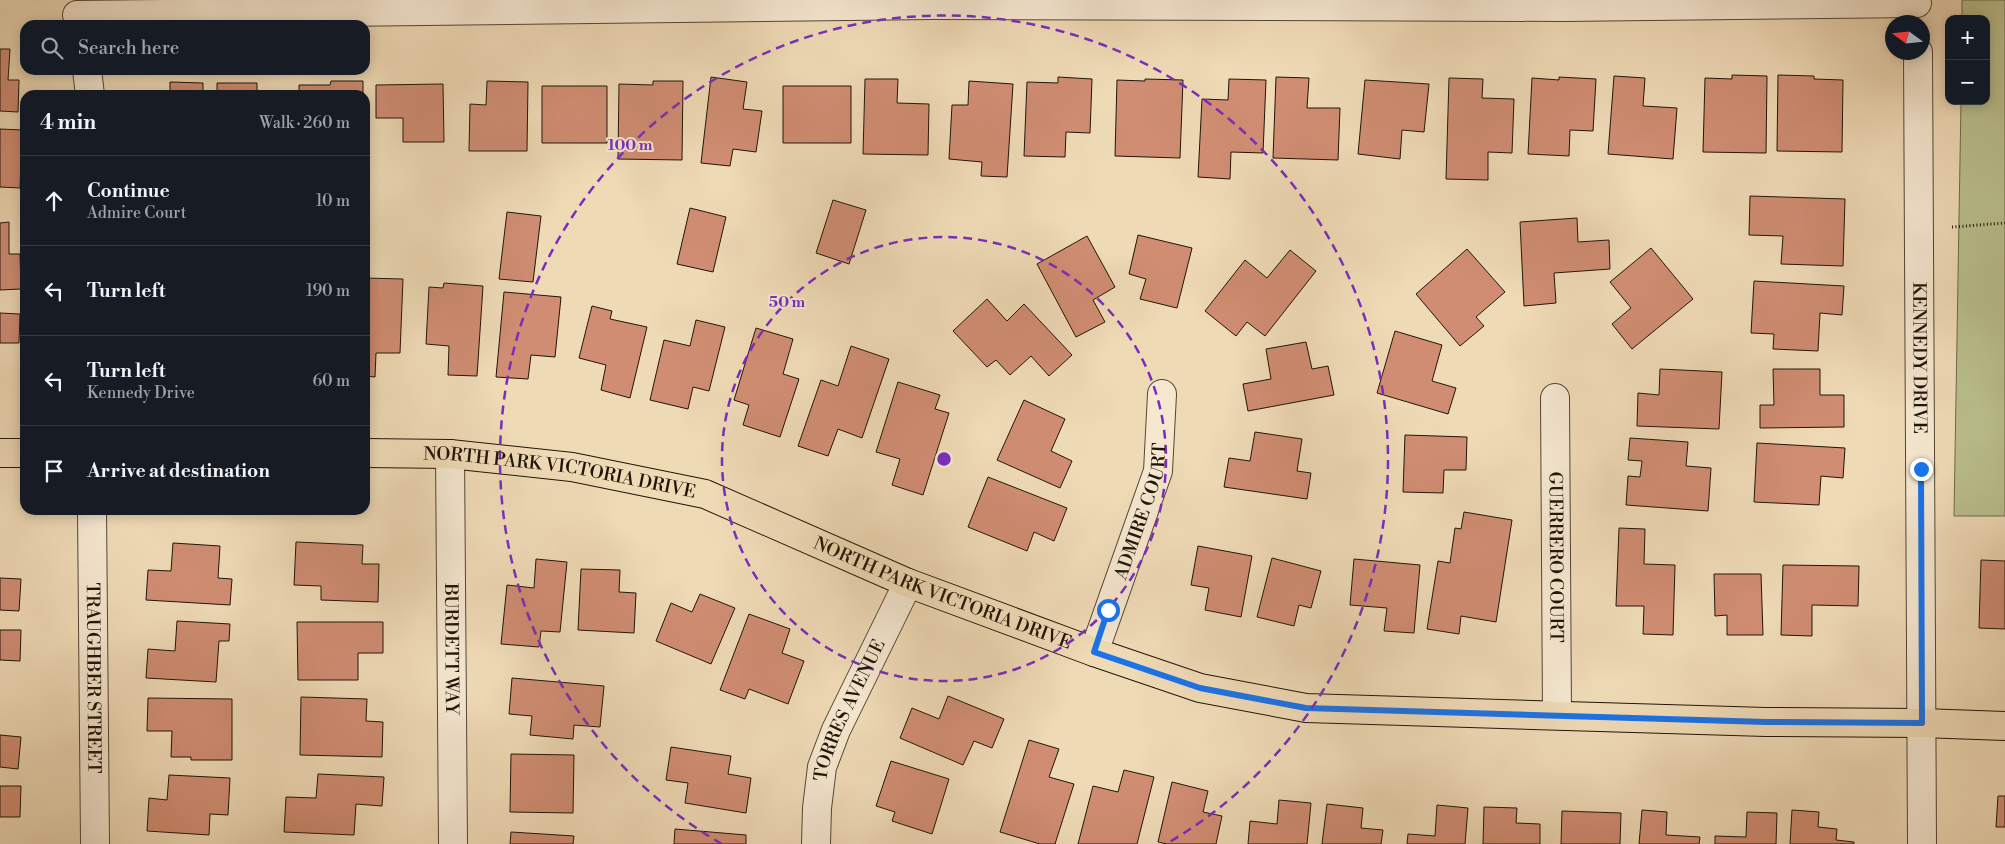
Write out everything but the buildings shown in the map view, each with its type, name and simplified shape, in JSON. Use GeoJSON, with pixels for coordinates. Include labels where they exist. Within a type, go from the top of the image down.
{"type":"FeatureCollection","features":[{"type":"Feature","properties":{"kind":"main road"},"geometry":{"type":"LineString","coordinates":[[0,453],[20,453]]}},
{"type":"Feature","properties":{"kind":"main road","name":"NORTH PARK VICTORIA DRIVE"},"geometry":{"type":"LineString","coordinates":[[370,453],[450,454],[572,467],[705,494],[908,583],[1094,652],[1200,688],[1306,708],[1766,722],[1922,723],[2005,726]]}},
{"type":"Feature","properties":{"kind":"street"},"geometry":{"type":"LineString","coordinates":[[78,13],[934,2],[1564,4],[1917,9]]}},
{"type":"Feature","properties":{"kind":"street","name":"KENNEDY DRIVE"},"geometry":{"type":"LineString","coordinates":[[1918,60],[1922,844]]}},
{"type":"Feature","properties":{"kind":"street"},"geometry":{"type":"LineString","coordinates":[[88,75],[89,90]]}},
{"type":"Feature","properties":{"kind":"street","name":"ADMIRE COURT"},"geometry":{"type":"LineString","coordinates":[[1094,652],[1158,471],[1162,394]]}},
{"type":"Feature","properties":{"kind":"street","name":"GUERRERO COURT"},"geometry":{"type":"LineString","coordinates":[[1554,398],[1557,715]]}},
{"type":"Feature","properties":{"kind":"street","name":"BURDETT WAY"},"geometry":{"type":"LineString","coordinates":[[450,454],[453,844]]}},
{"type":"Feature","properties":{"kind":"street","name":"TRAUGHBER STREET"},"geometry":{"type":"LineString","coordinates":[[92,515],[95,844]]}},
{"type":"Feature","properties":{"kind":"street","name":"TORRES AVENUE"},"geometry":{"type":"LineString","coordinates":[[816,844],[817,808],[822,767],[836,730],[908,583]]}},
{"type":"Feature","properties":{"kind":"path"},"geometry":{"type":"LineString","coordinates":[[1952,227],[2005,223]]}},
{"type":"Feature","properties":{"kind":"green space"},"geometry":{"type":"Polygon","coordinates":[[[1962,0],[2005,0],[2005,516],[1954,516],[1961,105],[1990,105],[1990,15],[1962,15],[1962,0]]]}},
{"type":"Feature","properties":{"kind":"route"},"geometry":{"type":"LineString","coordinates":[[1108,610],[1094,652],[1200,688],[1306,708],[1766,722],[1922,723],[1921,469]]}}]}
